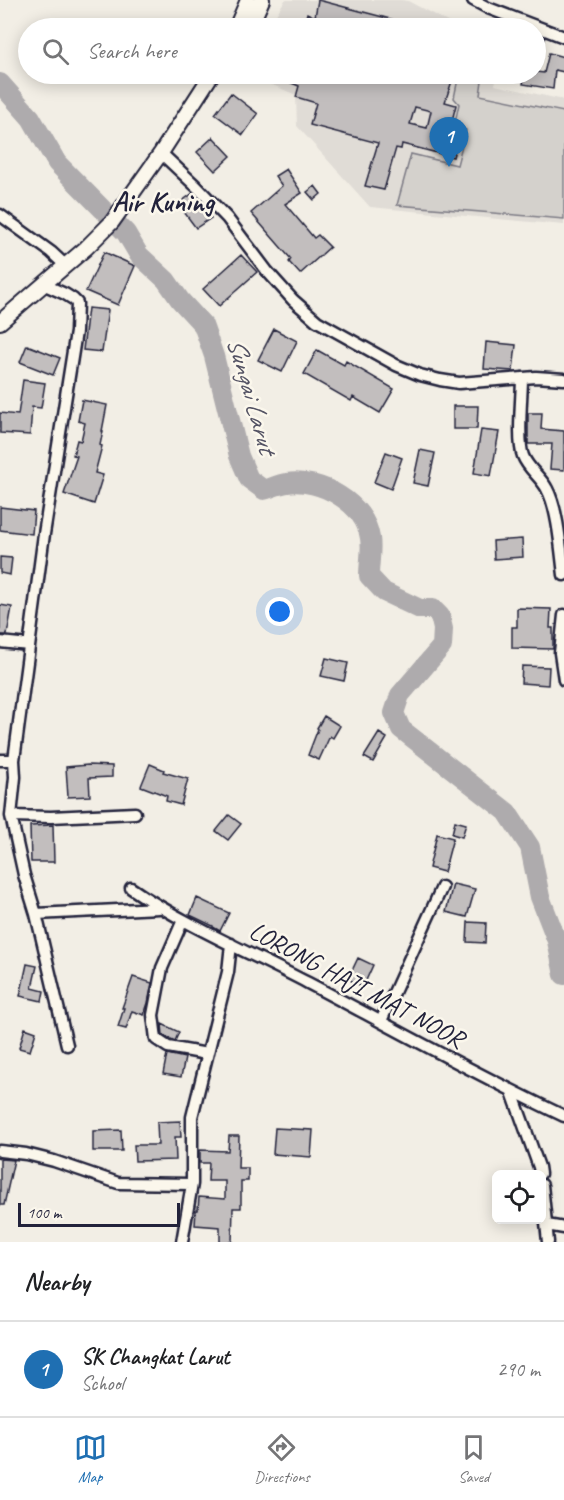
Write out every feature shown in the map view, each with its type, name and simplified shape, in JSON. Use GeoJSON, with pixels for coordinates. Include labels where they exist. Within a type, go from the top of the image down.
{"type":"FeatureCollection","features":[{"type":"Feature","properties":{"kind":"main road"},"geometry":{"type":"LineString","coordinates":[[240,18],[248,0]]}},
{"type":"Feature","properties":{"kind":"main road"},"geometry":{"type":"LineString","coordinates":[[253,18],[262,0]]}},
{"type":"Feature","properties":{"kind":"main road"},"geometry":{"type":"LineString","coordinates":[[0,322],[45,285],[112,222],[161,153],[206,84]]}},
{"type":"Feature","properties":{"kind":"street"},"geometry":{"type":"LineString","coordinates":[[254,18],[268,0]]}},
{"type":"Feature","properties":{"kind":"street"},"geometry":{"type":"LineString","coordinates":[[472,0],[514,18]]}},
{"type":"Feature","properties":{"kind":"street"},"geometry":{"type":"LineString","coordinates":[[546,30],[564,37]]}},
{"type":"Feature","properties":{"kind":"street"},"geometry":{"type":"LineString","coordinates":[[161,153],[227,218],[280,286],[317,321],[396,365],[440,380],[459,382],[536,377],[564,379]]}},
{"type":"Feature","properties":{"kind":"street"},"geometry":{"type":"LineString","coordinates":[[0,215],[51,252],[66,266]]}},
{"type":"Feature","properties":{"kind":"street"},"geometry":{"type":"LineString","coordinates":[[45,285],[73,299],[77,303],[78,314],[29,645],[14,760],[15,777],[11,816],[68,1045]]}},
{"type":"Feature","properties":{"kind":"street"},"geometry":{"type":"LineString","coordinates":[[522,378],[520,436],[522,455],[547,488],[553,504],[564,574]]}},
{"type":"Feature","properties":{"kind":"street"},"geometry":{"type":"LineString","coordinates":[[564,615],[560,653],[564,681]]}},
{"type":"Feature","properties":{"kind":"street"},"geometry":{"type":"LineString","coordinates":[[0,642],[29,645]]}},
{"type":"Feature","properties":{"kind":"street"},"geometry":{"type":"LineString","coordinates":[[0,760],[14,760]]}},
{"type":"Feature","properties":{"kind":"street"},"geometry":{"type":"LineString","coordinates":[[11,816],[51,817],[135,813]]}},
{"type":"Feature","properties":{"kind":"street"},"geometry":{"type":"LineString","coordinates":[[381,1021],[442,887]]}},
{"type":"Feature","properties":{"kind":"street","name":"LORONG HAJI MAT NOOR"},"geometry":{"type":"LineString","coordinates":[[131,888],[159,908],[381,1021],[512,1092],[564,1116]]}},
{"type":"Feature","properties":{"kind":"street"},"geometry":{"type":"LineString","coordinates":[[36,914],[159,908]]}},
{"type":"Feature","properties":{"kind":"street"},"geometry":{"type":"LineString","coordinates":[[183,920],[162,968],[153,1015],[156,1039],[168,1047],[207,1054]]}},
{"type":"Feature","properties":{"kind":"street"},"geometry":{"type":"LineString","coordinates":[[182,1242],[192,1184],[192,1117],[228,972],[231,944]]}},
{"type":"Feature","properties":{"kind":"street"},"geometry":{"type":"LineString","coordinates":[[512,1092],[539,1170]]}},
{"type":"Feature","properties":{"kind":"street"},"geometry":{"type":"LineString","coordinates":[[0,1151],[54,1161],[118,1183],[192,1184]]}},
{"type":"Feature","properties":{"kind":"street"},"geometry":{"type":"LineString","coordinates":[[546,1217],[548,1242]]}},
{"type":"Feature","properties":{"kind":"street"},"geometry":{"type":"LineString","coordinates":[[547,1225],[564,1228]]}},
{"type":"Feature","properties":{"kind":"shaded area"},"geometry":{"type":"Polygon","coordinates":[[[285,0],[401,0],[408,1],[440,18],[274,18],[285,0]]]}},
{"type":"Feature","properties":{"kind":"shaded area"},"geometry":{"type":"Polygon","coordinates":[[[270,84],[495,84],[564,100],[564,225],[370,207],[297,126],[296,95],[270,84]]]}},
{"type":"Feature","properties":{"kind":"shaded area"},"geometry":{"type":"Polygon","coordinates":[[[457,84],[482,84],[480,95],[564,112],[564,219],[397,205],[411,154],[457,165],[466,130],[454,127],[459,104],[454,98],[457,84]]]}},
{"type":"Feature","properties":{"kind":"building"},"geometry":{"type":"Polygon","coordinates":[[[318,0],[387,18],[306,18],[307,13],[315,17],[318,0]]]}},
{"type":"Feature","properties":{"kind":"building"},"geometry":{"type":"Polygon","coordinates":[[[549,53],[564,57],[564,72],[555,70],[553,89],[523,84],[546,84],[546,65],[549,53]]]}},
{"type":"Feature","properties":{"kind":"building"},"geometry":{"type":"Polygon","coordinates":[[[294,84],[451,84],[445,102],[456,105],[449,132],[459,135],[453,157],[402,144],[401,149],[396,148],[384,190],[365,186],[378,143],[310,125],[316,103],[296,97],[299,86],[294,84]],[[415,107],[410,124],[427,128],[431,111],[415,107]]]}},
{"type":"Feature","properties":{"kind":"building"},"geometry":{"type":"Polygon","coordinates":[[[231,93],[258,114],[243,135],[215,114],[231,93]]]}},
{"type":"Feature","properties":{"kind":"building"},"geometry":{"type":"Polygon","coordinates":[[[213,137],[231,156],[215,171],[197,152],[213,137]]]}},
{"type":"Feature","properties":{"kind":"building"},"geometry":{"type":"Polygon","coordinates":[[[286,169],[302,193],[285,204],[314,238],[318,235],[330,247],[300,274],[289,262],[291,259],[251,213],[282,186],[275,176],[286,169]]]}},
{"type":"Feature","properties":{"kind":"building"},"geometry":{"type":"Polygon","coordinates":[[[315,186],[321,194],[314,200],[307,192],[315,186]]]}},
{"type":"Feature","properties":{"kind":"building"},"geometry":{"type":"Polygon","coordinates":[[[193,193],[211,218],[196,228],[178,204],[193,193]]]}},
{"type":"Feature","properties":{"kind":"building"},"geometry":{"type":"Polygon","coordinates":[[[104,252],[135,266],[118,305],[86,291],[104,252]]]}},
{"type":"Feature","properties":{"kind":"building"},"geometry":{"type":"Polygon","coordinates":[[[241,255],[257,272],[219,306],[203,289],[241,255]]]}},
{"type":"Feature","properties":{"kind":"building"},"geometry":{"type":"Polygon","coordinates":[[[88,308],[108,310],[102,352],[83,350],[88,308]]]}},
{"type":"Feature","properties":{"kind":"building"},"geometry":{"type":"Polygon","coordinates":[[[274,329],[297,341],[282,372],[258,360],[274,329]]]}},
{"type":"Feature","properties":{"kind":"building"},"geometry":{"type":"Polygon","coordinates":[[[486,342],[516,345],[513,371],[484,369],[486,342]]]}},
{"type":"Feature","properties":{"kind":"building"},"geometry":{"type":"Polygon","coordinates":[[[27,345],[60,358],[53,375],[20,362],[27,345]]]}},
{"type":"Feature","properties":{"kind":"building"},"geometry":{"type":"Polygon","coordinates":[[[317,350],[344,365],[346,361],[394,389],[380,413],[353,397],[351,401],[304,374],[317,350]]]}},
{"type":"Feature","properties":{"kind":"building"},"geometry":{"type":"Polygon","coordinates":[[[23,380],[45,383],[41,408],[32,407],[30,435],[0,433],[0,413],[18,415],[23,380]]]}},
{"type":"Feature","properties":{"kind":"building"},"geometry":{"type":"Polygon","coordinates":[[[82,400],[107,405],[100,445],[102,446],[95,473],[103,475],[94,504],[64,494],[77,456],[73,455],[77,440],[81,441],[85,423],[78,421],[82,400]]]}},
{"type":"Feature","properties":{"kind":"building"},"geometry":{"type":"Polygon","coordinates":[[[453,406],[478,406],[477,429],[453,429],[453,406]]]}},
{"type":"Feature","properties":{"kind":"building"},"geometry":{"type":"Polygon","coordinates":[[[528,413],[542,413],[541,429],[564,431],[564,470],[550,469],[552,444],[528,444],[528,413]]]}},
{"type":"Feature","properties":{"kind":"building"},"geometry":{"type":"Polygon","coordinates":[[[481,430],[499,432],[491,476],[474,473],[481,430]]]}},
{"type":"Feature","properties":{"kind":"building"},"geometry":{"type":"Polygon","coordinates":[[[420,450],[435,453],[428,486],[413,483],[420,450]]]}},
{"type":"Feature","properties":{"kind":"building"},"geometry":{"type":"Polygon","coordinates":[[[386,452],[402,458],[391,489],[374,482],[386,452]]]}},
{"type":"Feature","properties":{"kind":"building"},"geometry":{"type":"Polygon","coordinates":[[[0,507],[34,511],[32,534],[0,530],[0,507]]]}},
{"type":"Feature","properties":{"kind":"building"},"geometry":{"type":"Polygon","coordinates":[[[522,539],[523,557],[494,559],[493,541],[522,539]]]}},
{"type":"Feature","properties":{"kind":"building"},"geometry":{"type":"Polygon","coordinates":[[[0,557],[12,558],[10,575],[0,573],[0,557]]]}},
{"type":"Feature","properties":{"kind":"building"},"geometry":{"type":"Polygon","coordinates":[[[0,605],[12,607],[7,635],[0,635],[0,605]]]}},
{"type":"Feature","properties":{"kind":"building"},"geometry":{"type":"Polygon","coordinates":[[[517,608],[551,609],[550,628],[553,628],[553,649],[512,648],[512,627],[517,627],[517,608]]]}},
{"type":"Feature","properties":{"kind":"building"},"geometry":{"type":"Polygon","coordinates":[[[326,658],[348,663],[344,681],[321,676],[326,658]]]}},
{"type":"Feature","properties":{"kind":"building"},"geometry":{"type":"Polygon","coordinates":[[[522,666],[549,667],[548,685],[521,683],[522,666]]]}},
{"type":"Feature","properties":{"kind":"building"},"geometry":{"type":"Polygon","coordinates":[[[324,716],[340,726],[333,738],[330,736],[319,760],[308,755],[317,728],[324,716]]]}},
{"type":"Feature","properties":{"kind":"building"},"geometry":{"type":"Polygon","coordinates":[[[379,733],[387,738],[373,762],[364,757],[379,733]]]}},
{"type":"Feature","properties":{"kind":"building"},"geometry":{"type":"Polygon","coordinates":[[[150,764],[164,770],[163,772],[188,779],[181,805],[166,801],[167,796],[141,786],[150,764]]]}},
{"type":"Feature","properties":{"kind":"building"},"geometry":{"type":"Polygon","coordinates":[[[112,766],[112,777],[89,778],[90,796],[68,797],[66,767],[112,766]]]}},
{"type":"Feature","properties":{"kind":"building"},"geometry":{"type":"Polygon","coordinates":[[[229,815],[241,824],[228,840],[216,831],[229,815]]]}},
{"type":"Feature","properties":{"kind":"building"},"geometry":{"type":"Polygon","coordinates":[[[455,821],[466,824],[462,837],[452,834],[455,821]]]}},
{"type":"Feature","properties":{"kind":"building"},"geometry":{"type":"Polygon","coordinates":[[[53,825],[54,862],[31,862],[30,826],[53,825]]]}},
{"type":"Feature","properties":{"kind":"building"},"geometry":{"type":"Polygon","coordinates":[[[437,834],[453,838],[444,872],[429,868],[437,834]]]}},
{"type":"Feature","properties":{"kind":"building"},"geometry":{"type":"Polygon","coordinates":[[[453,884],[475,889],[467,917],[446,912],[453,884]]]}},
{"type":"Feature","properties":{"kind":"building"},"geometry":{"type":"Polygon","coordinates":[[[197,898],[229,913],[220,931],[190,915],[197,898]]]}},
{"type":"Feature","properties":{"kind":"building"},"geometry":{"type":"Polygon","coordinates":[[[468,922],[486,923],[485,943],[467,942],[468,922]]]}},
{"type":"Feature","properties":{"kind":"building"},"geometry":{"type":"Polygon","coordinates":[[[358,958],[373,965],[363,987],[348,979],[358,958]]]}},
{"type":"Feature","properties":{"kind":"building"},"geometry":{"type":"Polygon","coordinates":[[[27,964],[37,966],[32,988],[44,991],[42,1001],[20,996],[27,964]]]}},
{"type":"Feature","properties":{"kind":"building"},"geometry":{"type":"Polygon","coordinates":[[[133,977],[152,983],[144,1015],[132,1011],[126,1029],[118,1027],[133,977]]]}},
{"type":"Feature","properties":{"kind":"building"},"geometry":{"type":"Polygon","coordinates":[[[162,1024],[179,1032],[175,1041],[163,1035],[162,1024]]]}},
{"type":"Feature","properties":{"kind":"building"},"geometry":{"type":"Polygon","coordinates":[[[25,1028],[36,1032],[30,1051],[19,1048],[25,1028]]]}},
{"type":"Feature","properties":{"kind":"building"},"geometry":{"type":"Polygon","coordinates":[[[167,1054],[185,1058],[181,1077],[163,1074],[167,1054]]]}},
{"type":"Feature","properties":{"kind":"building"},"geometry":{"type":"Polygon","coordinates":[[[180,1121],[181,1137],[175,1137],[176,1160],[135,1161],[134,1145],[158,1145],[157,1122],[180,1121]]]}},
{"type":"Feature","properties":{"kind":"building"},"geometry":{"type":"Polygon","coordinates":[[[275,1128],[313,1130],[311,1157],[273,1154],[275,1128]]]}},
{"type":"Feature","properties":{"kind":"building"},"geometry":{"type":"Polygon","coordinates":[[[121,1130],[122,1151],[93,1151],[93,1131],[121,1130]]]}},
{"type":"Feature","properties":{"kind":"building"},"geometry":{"type":"Polygon","coordinates":[[[229,1136],[239,1136],[238,1168],[248,1168],[248,1181],[241,1181],[241,1208],[233,1208],[232,1242],[220,1242],[220,1227],[195,1225],[199,1197],[225,1199],[225,1181],[208,1181],[209,1163],[200,1163],[200,1150],[228,1151],[229,1136]]]}},
{"type":"Feature","properties":{"kind":"building"},"geometry":{"type":"Polygon","coordinates":[[[0,1159],[14,1160],[4,1205],[0,1205],[0,1159]]]}},
{"type":"Feature","properties":{"kind":"waterway","name":"Sungai Larut"},"geometry":{"type":"LineString","coordinates":[[0,83],[31,118],[57,163],[126,233],[139,255],[166,280],[180,300],[203,325],[214,356],[239,456],[249,479],[264,490],[300,482],[326,489],[339,496],[360,514],[366,525],[371,543],[369,576],[384,592],[420,609],[433,609],[440,616],[443,629],[442,646],[400,695],[394,713],[401,729],[507,812],[530,847],[540,897],[557,941],[564,975]]}},
{"type":"Feature","properties":{"kind":"place","name":"SK Changkat Larut"},"geometry":{"type":"Point","coordinates":[449,167]}},
{"type":"Feature","properties":{"kind":"district","name":"Air Kuning"},"geometry":{"type":"Point","coordinates":[163,201]}}]}
